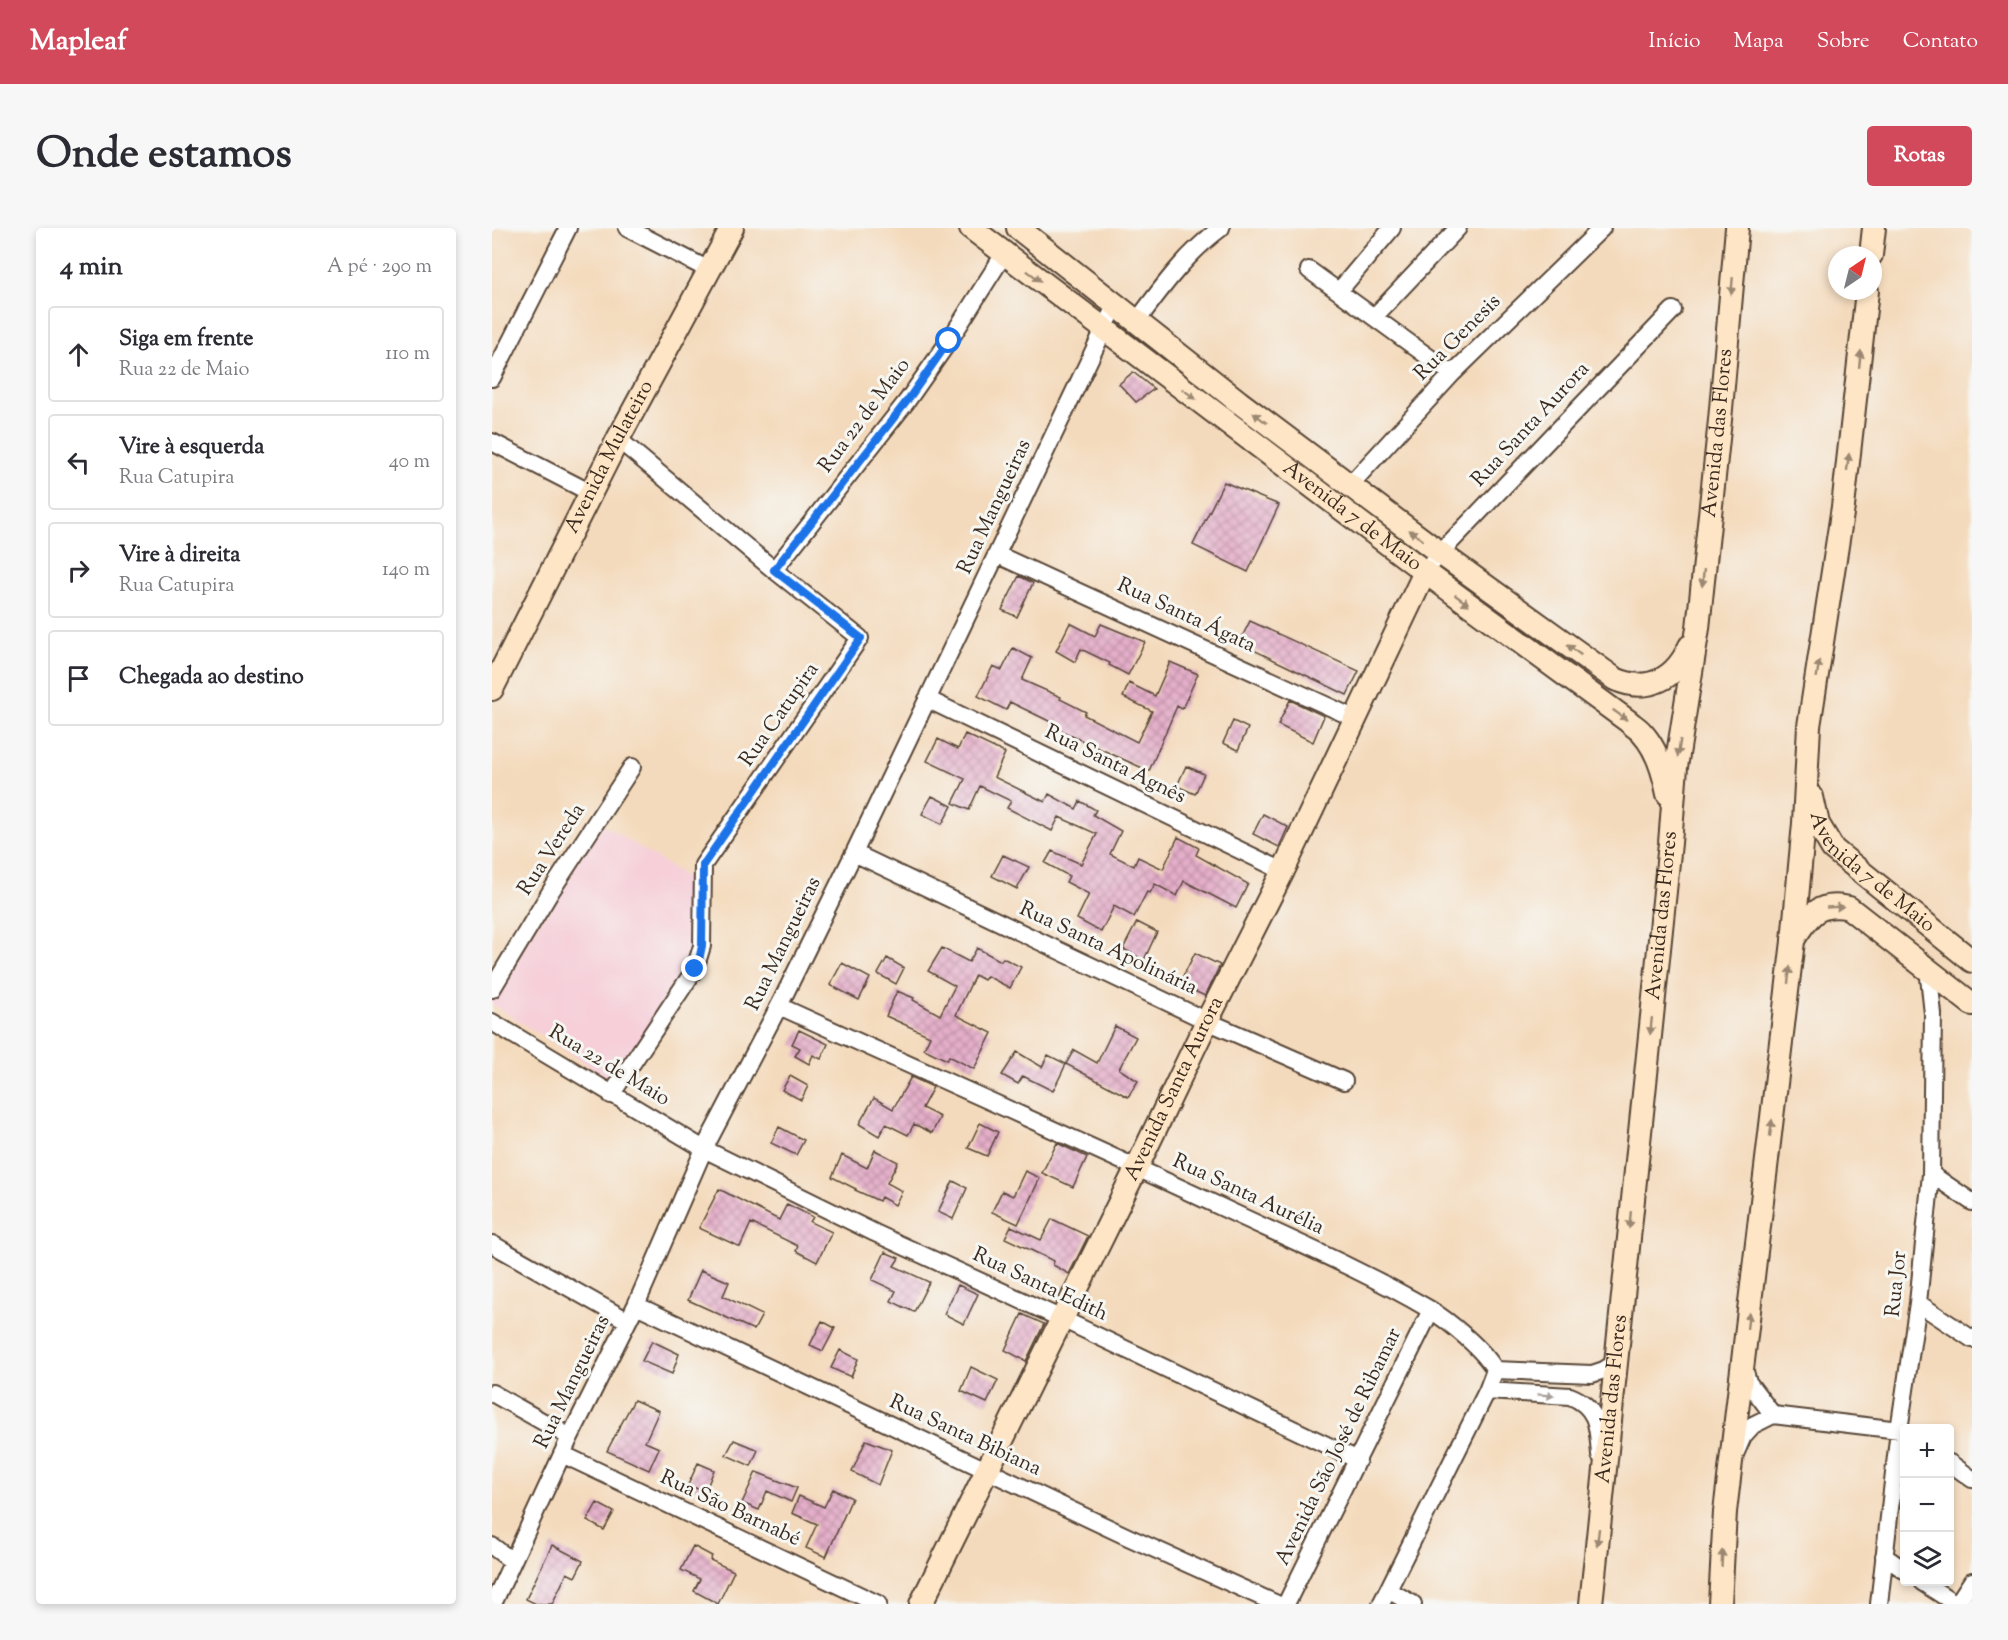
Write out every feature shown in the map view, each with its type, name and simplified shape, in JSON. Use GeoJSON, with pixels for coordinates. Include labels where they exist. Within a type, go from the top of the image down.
{"type":"FeatureCollection","features":[{"type":"Feature","properties":{"kind":"main road","name":"Avenida Mulateiro"},"geometry":{"type":"LineString","coordinates":[[492,689],[618,439],[732,228]]}},
{"type":"Feature","properties":{"kind":"main road","name":"Avenida 7 de Maio"},"geometry":{"type":"LineString","coordinates":[[971,228],[1425,572],[1643,733],[1665,776],[1669,801],[1670,843]]}},
{"type":"Feature","properties":{"kind":"main road","name":"Avenida 7 de Maio"},"geometry":{"type":"LineString","coordinates":[[1018,228],[1239,402],[1440,553],[1615,679],[1626,684],[1641,685],[1654,682],[1676,670],[1698,628]]}},
{"type":"Feature","properties":{"kind":"main road","name":"Avenida das Flores"},"geometry":{"type":"LineString","coordinates":[[1591,1604],[1670,843],[1676,766],[1698,628],[1737,228]]}},
{"type":"Feature","properties":{"kind":"main road"},"geometry":{"type":"LineString","coordinates":[[1872,246],[1874,228]]}},
{"type":"Feature","properties":{"kind":"main road"},"geometry":{"type":"LineString","coordinates":[[1720,1604],[1725,1512],[1804,823],[1809,726],[1843,507],[1866,300]]}},
{"type":"Feature","properties":{"kind":"main road","name":"Avenida Santa Aurora"},"geometry":{"type":"LineString","coordinates":[[921,1604],[1283,871],[1425,572]]}},
{"type":"Feature","properties":{"kind":"main road","name":"Avenida 7 de Maio"},"geometry":{"type":"LineString","coordinates":[[1809,726],[1813,808],[1818,824],[1833,849],[1972,961]]}},
{"type":"Feature","properties":{"kind":"main road","name":"Avenida 7 de Maio"},"geometry":{"type":"LineString","coordinates":[[1792,941],[1806,919],[1820,909],[1835,905],[1849,908],[1972,1004]]}},
{"type":"Feature","properties":{"kind":"street"},"geometry":{"type":"LineString","coordinates":[[492,378],[568,228]]}},
{"type":"Feature","properties":{"kind":"street"},"geometry":{"type":"LineString","coordinates":[[627,228],[709,270]]}},
{"type":"Feature","properties":{"kind":"street"},"geometry":{"type":"LineString","coordinates":[[1137,321],[1170,277],[1210,236],[1221,228]]}},
{"type":"Feature","properties":{"kind":"street"},"geometry":{"type":"LineString","coordinates":[[1339,291],[1392,228]]}},
{"type":"Feature","properties":{"kind":"street"},"geometry":{"type":"LineString","coordinates":[[1374,317],[1458,228]]}},
{"type":"Feature","properties":{"kind":"street","name":"Rua Genesis"},"geometry":{"type":"LineString","coordinates":[[1350,485],[1452,374],[1602,228]]}},
{"type":"Feature","properties":{"kind":"street","name":"Rua 22 de Maio"},"geometry":{"type":"LineString","coordinates":[[774,570],[907,401],[949,341],[1004,254]]}},
{"type":"Feature","properties":{"kind":"street"},"geometry":{"type":"LineString","coordinates":[[1309,270],[1452,374]]}},
{"type":"Feature","properties":{"kind":"street","name":"Rua Mangueiras"},"geometry":{"type":"LineString","coordinates":[[493,1604],[570,1437],[636,1305],[704,1149],[779,1006],[854,853],[1116,304]]}},
{"type":"Feature","properties":{"kind":"street","name":"Rua Santa Aurora"},"geometry":{"type":"LineString","coordinates":[[1425,572],[1440,553],[1672,310]]}},
{"type":"Feature","properties":{"kind":"street","name":"Rua Catupira"},"geometry":{"type":"LineString","coordinates":[[611,1095],[699,960],[702,946],[703,865],[861,638],[774,570],[618,439]]}},
{"type":"Feature","properties":{"kind":"street"},"geometry":{"type":"LineString","coordinates":[[492,442],[591,493]]}},
{"type":"Feature","properties":{"kind":"street","name":"Rua Santa Ágata"},"geometry":{"type":"LineString","coordinates":[[998,555],[1356,719]]}},
{"type":"Feature","properties":{"kind":"street","name":"Rua Santa Agnês"},"geometry":{"type":"LineString","coordinates":[[927,699],[1283,871]]}},
{"type":"Feature","properties":{"kind":"street","name":"Rua Vereda"},"geometry":{"type":"LineString","coordinates":[[492,989],[551,891],[632,766]]}},
{"type":"Feature","properties":{"kind":"street","name":"Rua Santa Apolinária"},"geometry":{"type":"LineString","coordinates":[[854,853],[1207,1021],[1344,1081]]}},
{"type":"Feature","properties":{"kind":"street","name":"Rua Jor"},"geometry":{"type":"LineString","coordinates":[[1903,1424],[1931,1174],[1933,1014],[1928,968]]}},
{"type":"Feature","properties":{"kind":"street","name":"Rua Santa Aurélia"},"geometry":{"type":"LineString","coordinates":[[779,1006],[1137,1167],[1373,1279],[1431,1310],[1479,1348],[1489,1358],[1495,1370]]}},
{"type":"Feature","properties":{"kind":"street","name":"Rua 22 de Maio"},"geometry":{"type":"LineString","coordinates":[[492,1022],[704,1149]]}},
{"type":"Feature","properties":{"kind":"street","name":"Rua Santa Edith"},"geometry":{"type":"LineString","coordinates":[[704,1149],[875,1233],[1358,1460]]}},
{"type":"Feature","properties":{"kind":"street"},"geometry":{"type":"LineString","coordinates":[[1931,1174],[1972,1202]]}},
{"type":"Feature","properties":{"kind":"street"},"geometry":{"type":"LineString","coordinates":[[492,1244],[628,1321]]}},
{"type":"Feature","properties":{"kind":"street"},"geometry":{"type":"LineString","coordinates":[[1918,1303],[1972,1339]]}},
{"type":"Feature","properties":{"kind":"street","name":"Rua Santa Bibiana"},"geometry":{"type":"LineString","coordinates":[[636,1305],[987,1471],[1277,1604]]}},
{"type":"Feature","properties":{"kind":"street","name":"Avenida São José de Ribamar"},"geometry":{"type":"LineString","coordinates":[[1286,1604],[1431,1310]]}},
{"type":"Feature","properties":{"kind":"street"},"geometry":{"type":"LineString","coordinates":[[1413,1604],[1384,1597],[1487,1391],[1495,1370],[1592,1374],[1615,1363]]}},
{"type":"Feature","properties":{"kind":"street"},"geometry":{"type":"LineString","coordinates":[[1743,1364],[1748,1382],[1773,1415]]}},
{"type":"Feature","properties":{"kind":"street"},"geometry":{"type":"LineString","coordinates":[[1487,1391],[1570,1396],[1582,1401],[1593,1411],[1597,1430],[1602,1506]]}},
{"type":"Feature","properties":{"kind":"street"},"geometry":{"type":"LineString","coordinates":[[492,1393],[570,1437]]}},
{"type":"Feature","properties":{"kind":"street"},"geometry":{"type":"LineString","coordinates":[[1731,1463],[1743,1436],[1753,1425],[1773,1415],[1900,1432]]}},
{"type":"Feature","properties":{"kind":"street","name":"Rua Jor"},"geometry":{"type":"LineString","coordinates":[[1879,1604],[1900,1446]]}},
{"type":"Feature","properties":{"kind":"street","name":"Rua São Barnabé"},"geometry":{"type":"LineString","coordinates":[[562,1454],[878,1604]]}},
{"type":"Feature","properties":{"kind":"street"},"geometry":{"type":"LineString","coordinates":[[1954,1467],[1972,1479]]}},
{"type":"Feature","properties":{"kind":"street"},"geometry":{"type":"LineString","coordinates":[[492,1546],[512,1561]]}},
{"type":"Feature","properties":{"kind":"street"},"geometry":{"type":"LineString","coordinates":[[1884,1556],[1900,1567]]}},
{"type":"Feature","properties":{"kind":"street"},"geometry":{"type":"LineString","coordinates":[[1930,1586],[1957,1604],[1972,1581]]}},
{"type":"Feature","properties":{"kind":"shaded area"},"geometry":{"type":"Polygon","coordinates":[[[601,823],[691,880],[692,965],[614,1082],[492,1004],[492,997],[601,823]]]}},
{"type":"Feature","properties":{"kind":"building"},"geometry":{"type":"Polygon","coordinates":[[[1133,372],[1154,389],[1136,402],[1119,384],[1133,372]]]}},
{"type":"Feature","properties":{"kind":"building"},"geometry":{"type":"Polygon","coordinates":[[[1224,482],[1279,505],[1248,572],[1193,545],[1224,482]]]}},
{"type":"Feature","properties":{"kind":"building"},"geometry":{"type":"Polygon","coordinates":[[[1019,576],[1033,583],[1017,617],[1002,610],[1019,576]]]}},
{"type":"Feature","properties":{"kind":"building"},"geometry":{"type":"Polygon","coordinates":[[[1250,621],[1359,671],[1347,695],[1239,643],[1250,621]]]}},
{"type":"Feature","properties":{"kind":"building"},"geometry":{"type":"Polygon","coordinates":[[[1070,623],[1095,636],[1101,624],[1145,642],[1128,675],[1081,649],[1075,662],[1056,651],[1070,623]]]}},
{"type":"Feature","properties":{"kind":"building"},"geometry":{"type":"Polygon","coordinates":[[[1013,648],[1032,658],[1022,680],[1061,697],[1060,699],[1086,712],[1084,715],[1137,742],[1152,711],[1123,697],[1129,683],[1155,696],[1170,662],[1198,674],[1182,709],[1177,706],[1149,771],[1074,737],[1052,726],[1053,723],[1010,702],[1006,710],[978,696],[993,666],[1002,670],[1013,648]]]}},
{"type":"Feature","properties":{"kind":"building"},"geometry":{"type":"Polygon","coordinates":[[[1290,700],[1324,716],[1313,742],[1278,725],[1290,700]]]}},
{"type":"Feature","properties":{"kind":"building"},"geometry":{"type":"Polygon","coordinates":[[[1233,721],[1248,728],[1238,750],[1223,743],[1233,721]]]}},
{"type":"Feature","properties":{"kind":"building"},"geometry":{"type":"Polygon","coordinates":[[[965,734],[1005,753],[994,777],[1045,802],[1049,794],[1076,809],[1080,801],[1096,810],[1093,815],[1121,831],[1110,854],[1134,866],[1138,857],[1163,869],[1178,837],[1199,848],[1196,855],[1248,884],[1236,908],[1184,881],[1177,896],[1155,884],[1150,893],[1147,892],[1134,917],[1114,906],[1101,932],[1077,919],[1089,894],[1066,882],[1069,876],[1045,863],[1052,851],[1081,864],[1097,834],[1059,817],[1052,831],[1007,808],[1011,801],[980,786],[969,810],[953,803],[965,779],[927,761],[938,739],[958,749],[965,734]]]}},
{"type":"Feature","properties":{"kind":"building"},"geometry":{"type":"Polygon","coordinates":[[[1186,766],[1204,774],[1195,794],[1177,786],[1186,766]]]}},
{"type":"Feature","properties":{"kind":"building"},"geometry":{"type":"Polygon","coordinates":[[[932,796],[952,806],[942,824],[922,814],[932,796]]]}},
{"type":"Feature","properties":{"kind":"building"},"geometry":{"type":"Polygon","coordinates":[[[1263,814],[1288,827],[1279,847],[1253,834],[1263,814]]]}},
{"type":"Feature","properties":{"kind":"building"},"geometry":{"type":"Polygon","coordinates":[[[1003,855],[1029,867],[1017,889],[992,876],[1003,855]]]}},
{"type":"Feature","properties":{"kind":"building"},"geometry":{"type":"Polygon","coordinates":[[[1137,922],[1157,932],[1144,960],[1123,949],[1137,922]]]}},
{"type":"Feature","properties":{"kind":"building"},"geometry":{"type":"Polygon","coordinates":[[[942,948],[969,962],[977,948],[1001,961],[1003,958],[1021,967],[1010,988],[987,976],[984,980],[975,975],[956,1015],[992,1033],[974,1069],[949,1056],[947,1060],[924,1049],[930,1036],[886,1016],[897,991],[914,998],[913,1000],[940,1015],[955,986],[928,971],[942,948]]]}},
{"type":"Feature","properties":{"kind":"building"},"geometry":{"type":"Polygon","coordinates":[[[1195,953],[1220,965],[1205,996],[1179,984],[1195,953]]]}},
{"type":"Feature","properties":{"kind":"building"},"geometry":{"type":"Polygon","coordinates":[[[887,958],[904,968],[896,984],[878,974],[887,958]]]}},
{"type":"Feature","properties":{"kind":"building"},"geometry":{"type":"Polygon","coordinates":[[[842,963],[870,978],[859,1000],[830,985],[842,963]]]}},
{"type":"Feature","properties":{"kind":"building"},"geometry":{"type":"Polygon","coordinates":[[[1115,1026],[1136,1037],[1119,1069],[1138,1081],[1128,1097],[1066,1064],[1074,1050],[1097,1063],[1115,1026]]]}},
{"type":"Feature","properties":{"kind":"building"},"geometry":{"type":"Polygon","coordinates":[[[799,1030],[828,1044],[821,1059],[813,1055],[809,1064],[795,1056],[800,1048],[792,1044],[799,1030]]]}},
{"type":"Feature","properties":{"kind":"building"},"geometry":{"type":"Polygon","coordinates":[[[1017,1052],[1042,1067],[1048,1055],[1066,1064],[1053,1091],[1023,1076],[1018,1084],[1002,1075],[1017,1052]]]}},
{"type":"Feature","properties":{"kind":"building"},"geometry":{"type":"Polygon","coordinates":[[[790,1076],[808,1086],[801,1100],[782,1090],[790,1076]]]}},
{"type":"Feature","properties":{"kind":"building"},"geometry":{"type":"Polygon","coordinates":[[[911,1077],[933,1087],[922,1108],[940,1117],[932,1133],[914,1124],[908,1135],[886,1124],[879,1136],[859,1124],[874,1098],[893,1109],[911,1077]]]}},
{"type":"Feature","properties":{"kind":"building"},"geometry":{"type":"Polygon","coordinates":[[[980,1123],[998,1132],[987,1156],[968,1148],[980,1123]]]}},
{"type":"Feature","properties":{"kind":"building"},"geometry":{"type":"Polygon","coordinates":[[[779,1127],[804,1140],[796,1155],[771,1143],[779,1127]]]}},
{"type":"Feature","properties":{"kind":"building"},"geometry":{"type":"Polygon","coordinates":[[[1057,1143],[1087,1157],[1073,1187],[1042,1173],[1057,1143]]]}},
{"type":"Feature","properties":{"kind":"building"},"geometry":{"type":"Polygon","coordinates":[[[875,1150],[898,1162],[887,1183],[902,1191],[895,1205],[881,1197],[879,1201],[832,1177],[842,1155],[867,1168],[875,1150]]]}},
{"type":"Feature","properties":{"kind":"building"},"geometry":{"type":"Polygon","coordinates":[[[1025,1171],[1040,1178],[1018,1224],[992,1212],[1002,1191],[1013,1196],[1025,1171]]]}},
{"type":"Feature","properties":{"kind":"building"},"geometry":{"type":"Polygon","coordinates":[[[953,1181],[967,1188],[953,1219],[938,1212],[953,1181]]]}},
{"type":"Feature","properties":{"kind":"building"},"geometry":{"type":"Polygon","coordinates":[[[719,1189],[779,1220],[787,1204],[813,1217],[810,1222],[832,1232],[817,1262],[796,1251],[798,1246],[751,1223],[740,1247],[699,1228],[719,1189]]]}},
{"type":"Feature","properties":{"kind":"building"},"geometry":{"type":"Polygon","coordinates":[[[1052,1219],[1088,1236],[1069,1274],[1053,1265],[1054,1261],[1005,1238],[1011,1226],[1041,1240],[1052,1219]]]}},
{"type":"Feature","properties":{"kind":"building"},"geometry":{"type":"Polygon","coordinates":[[[885,1252],[899,1258],[894,1266],[929,1282],[914,1312],[891,1301],[896,1291],[872,1280],[885,1252]]]}},
{"type":"Feature","properties":{"kind":"building"},"geometry":{"type":"Polygon","coordinates":[[[701,1270],[729,1282],[723,1296],[762,1315],[754,1330],[688,1300],[701,1270]]]}},
{"type":"Feature","properties":{"kind":"building"},"geometry":{"type":"Polygon","coordinates":[[[958,1285],[978,1294],[964,1324],[944,1314],[958,1285]]]}},
{"type":"Feature","properties":{"kind":"building"},"geometry":{"type":"Polygon","coordinates":[[[1022,1314],[1044,1324],[1026,1361],[1005,1350],[1022,1314]]]}},
{"type":"Feature","properties":{"kind":"building"},"geometry":{"type":"Polygon","coordinates":[[[822,1321],[835,1328],[823,1351],[810,1345],[822,1321]]]}},
{"type":"Feature","properties":{"kind":"building"},"geometry":{"type":"Polygon","coordinates":[[[652,1341],[679,1354],[672,1374],[642,1361],[652,1341]]]}},
{"type":"Feature","properties":{"kind":"building"},"geometry":{"type":"Polygon","coordinates":[[[840,1350],[858,1359],[851,1377],[831,1368],[840,1350]]]}},
{"type":"Feature","properties":{"kind":"building"},"geometry":{"type":"Polygon","coordinates":[[[971,1367],[998,1380],[987,1403],[961,1391],[971,1367]]]}},
{"type":"Feature","properties":{"kind":"building"},"geometry":{"type":"Polygon","coordinates":[[[634,1400],[659,1411],[645,1442],[659,1448],[649,1470],[607,1451],[634,1400]]]}},
{"type":"Feature","properties":{"kind":"building"},"geometry":{"type":"Polygon","coordinates":[[[734,1440],[758,1450],[751,1466],[726,1455],[734,1440]]]}},
{"type":"Feature","properties":{"kind":"building"},"geometry":{"type":"Polygon","coordinates":[[[866,1440],[892,1450],[878,1485],[852,1472],[866,1440]]]}},
{"type":"Feature","properties":{"kind":"building"},"geometry":{"type":"Polygon","coordinates":[[[698,1463],[714,1470],[705,1492],[688,1485],[698,1463]]]}},
{"type":"Feature","properties":{"kind":"building"},"geometry":{"type":"Polygon","coordinates":[[[756,1472],[797,1488],[791,1502],[767,1491],[759,1510],[742,1503],[756,1472]]]}},
{"type":"Feature","properties":{"kind":"building"},"geometry":{"type":"Polygon","coordinates":[[[833,1489],[852,1498],[826,1557],[806,1548],[817,1524],[792,1513],[799,1496],[824,1507],[833,1489]]]}},
{"type":"Feature","properties":{"kind":"building"},"geometry":{"type":"Polygon","coordinates":[[[597,1503],[614,1512],[604,1530],[587,1521],[597,1503]]]}},
{"type":"Feature","properties":{"kind":"building"},"geometry":{"type":"Polygon","coordinates":[[[552,1545],[583,1561],[575,1577],[567,1573],[552,1604],[536,1604],[526,1599],[552,1545]]]}},
{"type":"Feature","properties":{"kind":"building"},"geometry":{"type":"Polygon","coordinates":[[[693,1546],[712,1556],[710,1560],[734,1571],[718,1604],[694,1591],[700,1579],[681,1570],[693,1546]]]}},
{"type":"Feature","properties":{"kind":"route"},"geometry":{"type":"LineString","coordinates":[[695,969],[702,946],[703,865],[861,638],[774,570],[907,401],[949,341]]}}]}
